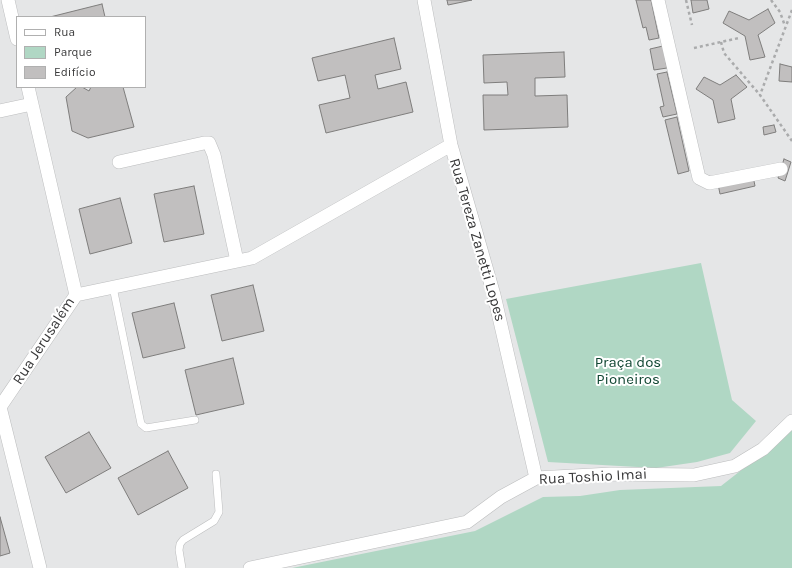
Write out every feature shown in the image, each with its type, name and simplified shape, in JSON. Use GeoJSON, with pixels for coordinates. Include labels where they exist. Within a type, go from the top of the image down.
{"type":"FeatureCollection","features":[{"type":"Feature","properties":{"kind":"street"},"geometry":{"type":"LineString","coordinates":[[8,0],[16,35]]}},
{"type":"Feature","properties":{"kind":"street","name":"Rua Tereza Zanetti Lopes"},"geometry":{"type":"LineString","coordinates":[[424,0],[450,145],[494,295],[536,478]]}},
{"type":"Feature","properties":{"kind":"street"},"geometry":{"type":"LineString","coordinates":[[658,0],[698,178],[709,183],[787,169]]}},
{"type":"Feature","properties":{"kind":"street","name":"Rua Jerusalém"},"geometry":{"type":"LineString","coordinates":[[28,88],[76,295],[0,407],[40,568]]}},
{"type":"Feature","properties":{"kind":"street"},"geometry":{"type":"LineString","coordinates":[[0,111],[32,104]]}},
{"type":"Feature","properties":{"kind":"street"},"geometry":{"type":"LineString","coordinates":[[119,162],[204,143],[209,144],[214,155],[237,261]]}},
{"type":"Feature","properties":{"kind":"street"},"geometry":{"type":"LineString","coordinates":[[76,295],[252,258],[450,145]]}},
{"type":"Feature","properties":{"kind":"street","name":"Rua Toshio Imai"},"geometry":{"type":"LineString","coordinates":[[250,568],[467,522],[502,497],[536,478],[618,474],[694,475],[734,466],[763,449],[792,421]]}},
{"type":"Feature","properties":{"kind":"lane"},"geometry":{"type":"LineString","coordinates":[[113,287],[140,424],[146,428],[195,420]]}},
{"type":"Feature","properties":{"kind":"lane"},"geometry":{"type":"LineString","coordinates":[[182,568],[180,544],[183,540],[214,521],[219,512],[216,474]]}},
{"type":"Feature","properties":{"kind":"path"},"geometry":{"type":"LineString","coordinates":[[686,0],[692,25]]}},
{"type":"Feature","properties":{"kind":"path"},"geometry":{"type":"LineString","coordinates":[[771,0],[780,12],[785,27]]}},
{"type":"Feature","properties":{"kind":"path"},"geometry":{"type":"LineString","coordinates":[[760,95],[792,10]]}},
{"type":"Feature","properties":{"kind":"path"},"geometry":{"type":"LineString","coordinates":[[694,48],[739,38]]}},
{"type":"Feature","properties":{"kind":"path"},"geometry":{"type":"LineString","coordinates":[[721,42],[724,53],[760,95],[792,141]]}},
{"type":"Feature","properties":{"kind":"green space","name":"Praça dos Pioneiros"},"geometry":{"type":"Polygon","coordinates":[[[701,263],[732,400],[756,421],[730,453],[697,462],[656,468],[548,462],[506,299],[701,263]]]}},
{"type":"Feature","properties":{"kind":"green space"},"geometry":{"type":"Polygon","coordinates":[[[792,428],[792,568],[292,568],[475,531],[543,497],[580,496],[620,490],[721,486],[776,443],[792,428]]]}},
{"type":"Feature","properties":{"kind":"building"},"geometry":{"type":"Polygon","coordinates":[[[447,0],[472,0],[448,5],[447,0]]]}},
{"type":"Feature","properties":{"kind":"building"},"geometry":{"type":"Polygon","coordinates":[[[636,0],[651,0],[659,38],[649,40],[646,27],[643,28],[636,0]]]}},
{"type":"Feature","properties":{"kind":"building"},"geometry":{"type":"Polygon","coordinates":[[[691,0],[707,0],[709,9],[693,13],[691,0]]]}},
{"type":"Feature","properties":{"kind":"building"},"geometry":{"type":"Polygon","coordinates":[[[102,4],[105,16],[54,16],[102,4]]]}},
{"type":"Feature","properties":{"kind":"building"},"geometry":{"type":"Polygon","coordinates":[[[768,9],[775,23],[758,35],[765,57],[750,60],[745,36],[723,23],[729,11],[749,20],[768,9]]]}},
{"type":"Feature","properties":{"kind":"building"},"geometry":{"type":"Polygon","coordinates":[[[394,38],[401,69],[375,75],[378,89],[406,82],[413,112],[326,133],[319,105],[350,98],[345,75],[318,81],[312,58],[394,38]]]}},
{"type":"Feature","properties":{"kind":"building"},"geometry":{"type":"Polygon","coordinates":[[[663,46],[667,68],[654,70],[650,49],[663,46]]]}},
{"type":"Feature","properties":{"kind":"building"},"geometry":{"type":"Polygon","coordinates":[[[564,52],[565,77],[535,78],[535,96],[567,95],[568,127],[484,130],[483,95],[508,95],[507,82],[484,83],[483,55],[564,52]]]}},
{"type":"Feature","properties":{"kind":"building"},"geometry":{"type":"Polygon","coordinates":[[[780,64],[792,67],[792,82],[779,81],[780,64]]]}},
{"type":"Feature","properties":{"kind":"building"},"geometry":{"type":"Polygon","coordinates":[[[667,72],[677,114],[663,117],[660,107],[664,106],[657,74],[667,72]]]}},
{"type":"Feature","properties":{"kind":"building"},"geometry":{"type":"Polygon","coordinates":[[[736,75],[747,87],[731,99],[735,119],[718,123],[713,100],[696,89],[704,77],[720,85],[736,75]]]}},
{"type":"Feature","properties":{"kind":"building"},"geometry":{"type":"Polygon","coordinates":[[[76,88],[84,88],[89,91],[90,88],[123,88],[134,127],[88,138],[72,131],[66,97],[76,88]]]}},
{"type":"Feature","properties":{"kind":"building"},"geometry":{"type":"Polygon","coordinates":[[[677,117],[689,171],[678,174],[665,120],[677,117]]]}},
{"type":"Feature","properties":{"kind":"building"},"geometry":{"type":"Polygon","coordinates":[[[774,125],[776,132],[764,135],[763,127],[774,125]]]}},
{"type":"Feature","properties":{"kind":"building"},"geometry":{"type":"Polygon","coordinates":[[[784,159],[791,162],[785,181],[778,178],[784,159]]]}},
{"type":"Feature","properties":{"kind":"building"},"geometry":{"type":"Polygon","coordinates":[[[753,176],[755,186],[720,194],[718,184],[753,176]]]}},
{"type":"Feature","properties":{"kind":"building"},"geometry":{"type":"Polygon","coordinates":[[[194,186],[204,234],[164,242],[154,194],[194,186]]]}},
{"type":"Feature","properties":{"kind":"building"},"geometry":{"type":"Polygon","coordinates":[[[120,198],[132,243],[90,254],[79,209],[120,198]]]}},
{"type":"Feature","properties":{"kind":"building"},"geometry":{"type":"Polygon","coordinates":[[[253,285],[264,331],[222,341],[211,295],[253,285]]]}},
{"type":"Feature","properties":{"kind":"building"},"geometry":{"type":"Polygon","coordinates":[[[174,303],[185,348],[143,358],[132,313],[174,303]]]}},
{"type":"Feature","properties":{"kind":"building"},"geometry":{"type":"Polygon","coordinates":[[[233,358],[244,404],[196,415],[185,370],[233,358]]]}},
{"type":"Feature","properties":{"kind":"building"},"geometry":{"type":"Polygon","coordinates":[[[89,432],[111,468],[66,493],[45,457],[89,432]]]}},
{"type":"Feature","properties":{"kind":"building"},"geometry":{"type":"Polygon","coordinates":[[[168,451],[188,488],[138,515],[118,478],[168,451]]]}},
{"type":"Feature","properties":{"kind":"building"},"geometry":{"type":"Polygon","coordinates":[[[0,517],[10,553],[0,556],[0,517]]]}}]}
